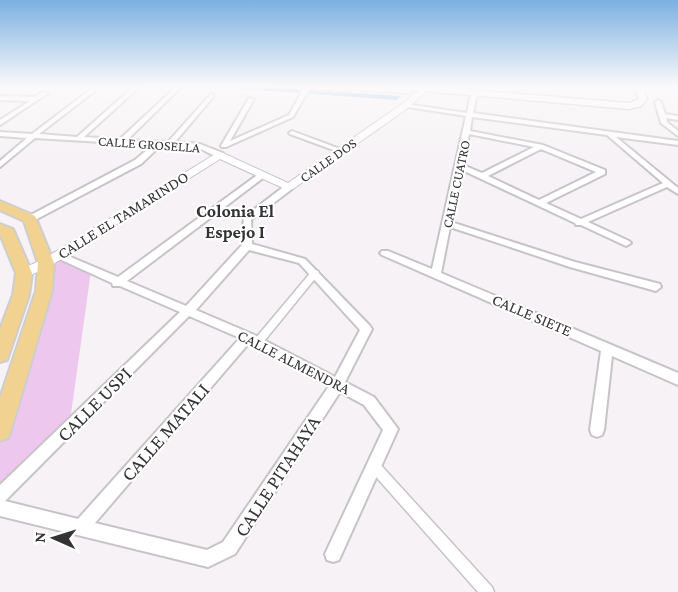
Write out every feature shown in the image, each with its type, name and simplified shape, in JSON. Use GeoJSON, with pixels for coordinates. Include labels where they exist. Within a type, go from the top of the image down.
{"type":"FeatureCollection","features":[{"type":"Feature","properties":{"kind":"main road"},"geometry":{"type":"LineString","coordinates":[[0,205],[30,219],[52,259],[0,430]]}},
{"type":"Feature","properties":{"kind":"main road"},"geometry":{"type":"LineString","coordinates":[[0,228],[8,232],[24,273],[21,295],[0,354]]}},
{"type":"Feature","properties":{"kind":"street"},"geometry":{"type":"LineString","coordinates":[[0,123],[14,114]]}},
{"type":"Feature","properties":{"kind":"street"},"geometry":{"type":"LineString","coordinates":[[0,165],[62,114]]}},
{"type":"Feature","properties":{"kind":"street"},"geometry":{"type":"LineString","coordinates":[[78,139],[106,114]]}},
{"type":"Feature","properties":{"kind":"street"},"geometry":{"type":"LineString","coordinates":[[122,141],[150,114]]}},
{"type":"Feature","properties":{"kind":"street"},"geometry":{"type":"LineString","coordinates":[[170,144],[197,114]]}},
{"type":"Feature","properties":{"kind":"street"},"geometry":{"type":"LineString","coordinates":[[219,151],[242,114]]}},
{"type":"Feature","properties":{"kind":"street"},"geometry":{"type":"LineString","coordinates":[[219,151],[293,114]]}},
{"type":"Feature","properties":{"kind":"street","name":"CALLE DOS"},"geometry":{"type":"LineString","coordinates":[[289,187],[394,114]]}},
{"type":"Feature","properties":{"kind":"street"},"geometry":{"type":"LineString","coordinates":[[467,114],[678,143]]}},
{"type":"Feature","properties":{"kind":"street","name":"CALLE CUATRO"},"geometry":{"type":"LineString","coordinates":[[436,274],[470,114]]}},
{"type":"Feature","properties":{"kind":"street"},"geometry":{"type":"LineString","coordinates":[[678,118],[662,116],[664,123],[678,134]]}},
{"type":"Feature","properties":{"kind":"street"},"geometry":{"type":"LineString","coordinates":[[467,132],[541,146],[602,172],[539,203]]}},
{"type":"Feature","properties":{"kind":"street"},"geometry":{"type":"LineString","coordinates":[[292,133],[340,151]]}},
{"type":"Feature","properties":{"kind":"street"},"geometry":{"type":"LineString","coordinates":[[608,133],[678,192]]}},
{"type":"Feature","properties":{"kind":"street","name":"CALLE GROSELLA"},"geometry":{"type":"LineString","coordinates":[[0,134],[200,146],[219,151],[289,187]]}},
{"type":"Feature","properties":{"kind":"street"},"geometry":{"type":"LineString","coordinates":[[30,219],[138,162],[158,144]]}},
{"type":"Feature","properties":{"kind":"street"},"geometry":{"type":"LineString","coordinates":[[482,176],[541,146]]}},
{"type":"Feature","properties":{"kind":"street","name":"CALLE EL TAMARINDO"},"geometry":{"type":"LineString","coordinates":[[24,273],[52,259],[219,151]]}},
{"type":"Feature","properties":{"kind":"street"},"geometry":{"type":"LineString","coordinates":[[460,166],[626,243]]}},
{"type":"Feature","properties":{"kind":"street"},"geometry":{"type":"LineString","coordinates":[[117,283],[263,175]]}},
{"type":"Feature","properties":{"kind":"street"},"geometry":{"type":"LineString","coordinates":[[579,223],[668,184]]}},
{"type":"Feature","properties":{"kind":"street"},"geometry":{"type":"LineString","coordinates":[[253,340],[315,273],[302,261],[248,246],[247,219],[289,187]]}},
{"type":"Feature","properties":{"kind":"street"},"geometry":{"type":"LineString","coordinates":[[447,223],[573,265],[656,287]]}},
{"type":"Feature","properties":{"kind":"street","name":"CALLE USPI"},"geometry":{"type":"LineString","coordinates":[[0,496],[187,312],[248,246]]}},
{"type":"Feature","properties":{"kind":"street","name":"CALLE SIETE"},"geometry":{"type":"LineString","coordinates":[[385,253],[678,379]]}},
{"type":"Feature","properties":{"kind":"street","name":"CALLE ALMENDRA"},"geometry":{"type":"LineString","coordinates":[[52,259],[117,283],[253,340],[369,401],[392,429],[333,554]]}},
{"type":"Feature","properties":{"kind":"street","name":"CALLE PITAHAYA"},"geometry":{"type":"LineString","coordinates":[[0,508],[82,526],[208,559],[230,548],[337,385],[366,329],[315,273]]}},
{"type":"Feature","properties":{"kind":"street","name":"CALLE MATALI"},"geometry":{"type":"LineString","coordinates":[[82,526],[253,340]]}},
{"type":"Feature","properties":{"kind":"street"},"geometry":{"type":"LineString","coordinates":[[597,430],[607,348]]}},
{"type":"Feature","properties":{"kind":"street"},"geometry":{"type":"LineString","coordinates":[[374,466],[487,592]]}},
{"type":"Feature","properties":{"kind":"shaded area"},"geometry":{"type":"Polygon","coordinates":[[[58,255],[91,271],[69,428],[0,496],[0,430],[46,263],[58,255]]]}},
{"type":"Feature","properties":{"kind":"district","name":"Colonia El Espejo I"},"geometry":{"type":"Point","coordinates":[235,221]}}]}
